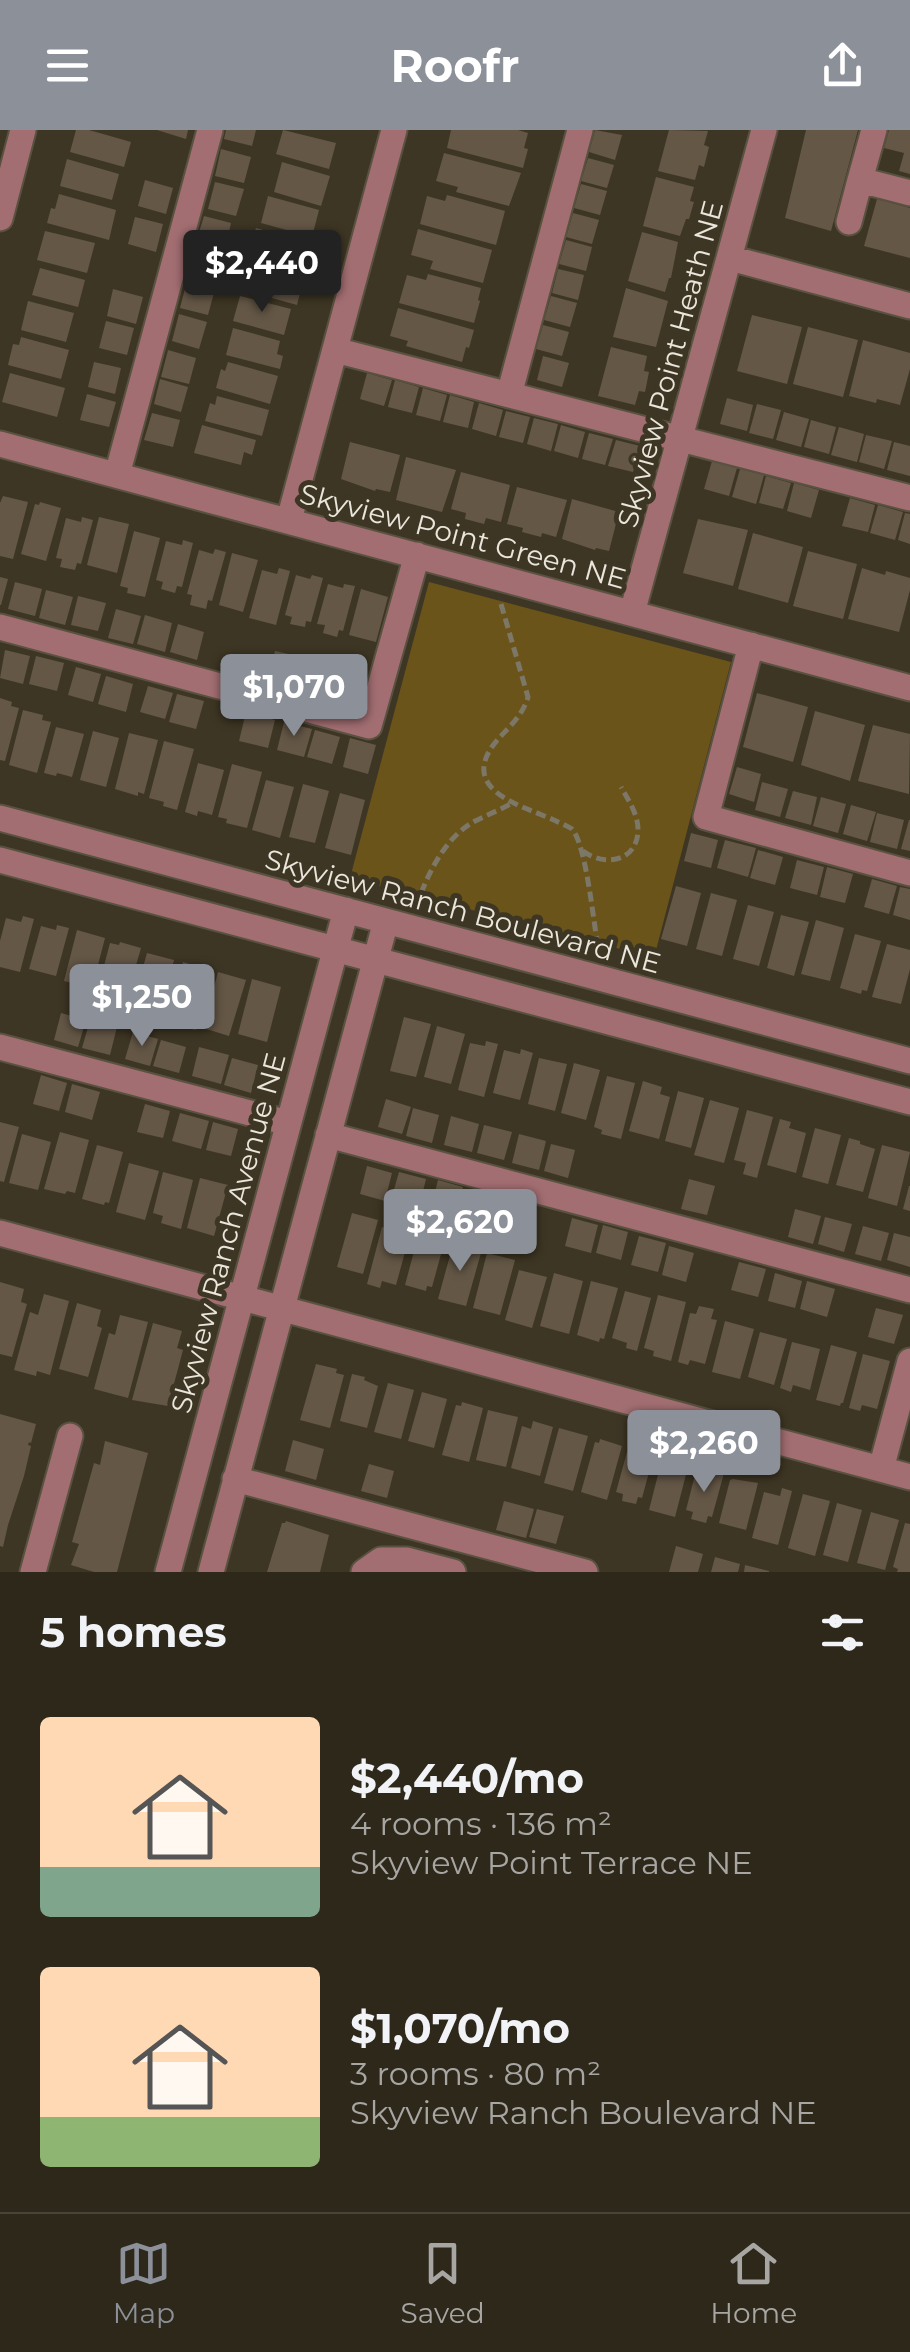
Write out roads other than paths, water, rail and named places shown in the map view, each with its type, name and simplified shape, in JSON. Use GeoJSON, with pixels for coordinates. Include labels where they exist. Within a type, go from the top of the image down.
{"type":"FeatureCollection","features":[{"type":"Feature","properties":{"kind":"street"},"geometry":{"type":"LineString","coordinates":[[0,218],[23,130]]}},
{"type":"Feature","properties":{"kind":"street"},"geometry":{"type":"LineString","coordinates":[[117,476],[210,130]]}},
{"type":"Feature","properties":{"kind":"street"},"geometry":{"type":"LineString","coordinates":[[290,520],[394,130]]}},
{"type":"Feature","properties":{"kind":"street"},"geometry":{"type":"LineString","coordinates":[[509,395],[580,130]]}},
{"type":"Feature","properties":{"kind":"street","name":"Skyview Point Heath NE"},"geometry":{"type":"LineString","coordinates":[[632,613],[764,130]]}},
{"type":"Feature","properties":{"kind":"street"},"geometry":{"type":"LineString","coordinates":[[849,222],[874,130]]}},
{"type":"Feature","properties":{"kind":"street"},"geometry":{"type":"LineString","coordinates":[[860,180],[910,192]]}},
{"type":"Feature","properties":{"kind":"street"},"geometry":{"type":"LineString","coordinates":[[730,258],[910,306]]}},
{"type":"Feature","properties":{"kind":"street"},"geometry":{"type":"LineString","coordinates":[[335,350],[910,498]]}},
{"type":"Feature","properties":{"kind":"street","name":"Skyview Point Green NE"},"geometry":{"type":"LineString","coordinates":[[0,444],[910,688]]}},
{"type":"Feature","properties":{"kind":"street"},"geometry":{"type":"LineString","coordinates":[[0,627],[370,726],[417,555]]}},
{"type":"Feature","properties":{"kind":"street"},"geometry":{"type":"LineString","coordinates":[[751,646],[706,817],[910,873]]}},
{"type":"Feature","properties":{"kind":"street","name":"Skyview Ranch Boulevard NE"},"geometry":{"type":"LineString","coordinates":[[0,818],[910,1061]]}},
{"type":"Feature","properties":{"kind":"street"},"geometry":{"type":"LineString","coordinates":[[0,860],[910,1102]]}},
{"type":"Feature","properties":{"kind":"street","name":"Skyview Ranch Avenue NE"},"geometry":{"type":"LineString","coordinates":[[168,1572],[346,910]]}},
{"type":"Feature","properties":{"kind":"street"},"geometry":{"type":"LineString","coordinates":[[210,1572],[386,921]]}},
{"type":"Feature","properties":{"kind":"street"},"geometry":{"type":"LineString","coordinates":[[0,1047],[288,1123]]}},
{"type":"Feature","properties":{"kind":"street"},"geometry":{"type":"LineString","coordinates":[[328,1134],[910,1290]]}},
{"type":"Feature","properties":{"kind":"street"},"geometry":{"type":"LineString","coordinates":[[0,1234],[910,1477]]}},
{"type":"Feature","properties":{"kind":"street"},"geometry":{"type":"LineString","coordinates":[[881,1469],[910,1361]]}},
{"type":"Feature","properties":{"kind":"street"},"geometry":{"type":"LineString","coordinates":[[33,1572],[70,1436]]}},
{"type":"Feature","properties":{"kind":"street"},"geometry":{"type":"LineString","coordinates":[[236,1479],[585,1572]]}},
{"type":"Feature","properties":{"kind":"street"},"geometry":{"type":"LineString","coordinates":[[364,1572],[381,1560],[407,1560],[452,1572]]}}]}
